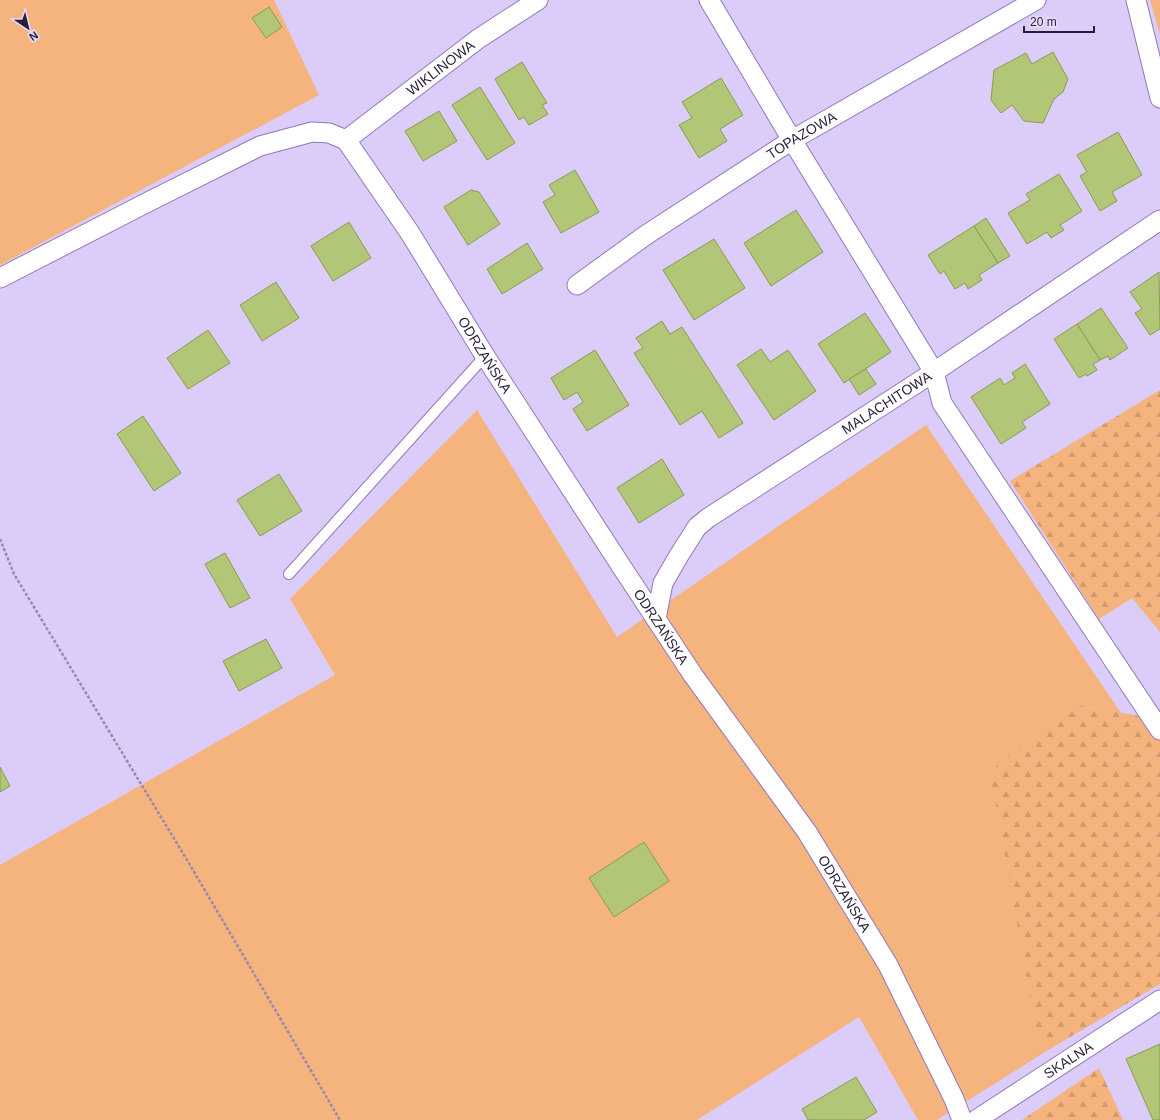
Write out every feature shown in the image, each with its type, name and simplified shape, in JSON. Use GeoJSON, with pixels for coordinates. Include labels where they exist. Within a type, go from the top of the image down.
{"type":"FeatureCollection","features":[{"type":"Feature","properties":{"kind":"street","name":"WIKLINOWA"},"geometry":{"type":"LineString","coordinates":[[346,140],[478,39],[538,0]]}},
{"type":"Feature","properties":{"kind":"street"},"geometry":{"type":"LineString","coordinates":[[709,0],[792,140],[934,372],[942,403],[1160,730]]}},
{"type":"Feature","properties":{"kind":"street","name":"TOPAZOWA"},"geometry":{"type":"LineString","coordinates":[[578,285],[646,235],[792,140],[1036,0]]}},
{"type":"Feature","properties":{"kind":"street"},"geometry":{"type":"LineString","coordinates":[[1136,0],[1160,98]]}},
{"type":"Feature","properties":{"kind":"street"},"geometry":{"type":"LineString","coordinates":[[0,278],[260,146],[312,132],[329,133],[346,140]]}},
{"type":"Feature","properties":{"kind":"street","name":"ODRZAŃSKA"},"geometry":{"type":"LineString","coordinates":[[346,140],[410,233],[486,356],[693,675],[807,832],[888,965],[954,1099],[962,1120]]}},
{"type":"Feature","properties":{"kind":"street","name":"MALACHITOWA"},"geometry":{"type":"LineString","coordinates":[[656,619],[663,583],[697,527],[708,518],[934,372],[1160,220]]}},
{"type":"Feature","properties":{"kind":"street","name":"SKALNA"},"geometry":{"type":"LineString","coordinates":[[976,1120],[1160,1000]]}},
{"type":"Feature","properties":{"kind":"lane"},"geometry":{"type":"LineString","coordinates":[[288,574],[486,356]]}},
{"type":"Feature","properties":{"kind":"path"},"geometry":{"type":"LineString","coordinates":[[0,539],[14,574],[190,865],[340,1120]]}},
{"type":"Feature","properties":{"kind":"green space"},"geometry":{"type":"Polygon","coordinates":[[[0,0],[274,0],[319,95],[0,265],[0,0]]]}},
{"type":"Feature","properties":{"kind":"green space"},"geometry":{"type":"Polygon","coordinates":[[[1150,0],[1160,0],[1160,35],[1150,0]]]}},
{"type":"Feature","properties":{"kind":"green space"},"geometry":{"type":"Polygon","coordinates":[[[1160,390],[1160,632],[1132,598],[1099,619],[1010,481],[1160,390]]]}},
{"type":"Feature","properties":{"kind":"green space"},"geometry":{"type":"Polygon","coordinates":[[[477,410],[617,637],[926,425],[1121,713],[1068,704],[1036,1030],[1048,1050],[937,1120],[918,1120],[859,1017],[697,1120],[0,1120],[0,865],[335,675],[290,599],[477,410]]]}},
{"type":"Feature","properties":{"kind":"green space"},"geometry":{"type":"Polygon","coordinates":[[[1068,704],[1152,718],[1160,710],[1160,984],[1048,1050],[1036,1030],[990,772],[1068,704]]]}},
{"type":"Feature","properties":{"kind":"green space"},"geometry":{"type":"Polygon","coordinates":[[[1099,1068],[1123,1120],[1022,1120],[1099,1068]]]}},
{"type":"Feature","properties":{"kind":"building"},"geometry":{"type":"Polygon","coordinates":[[[269,7],[282,27],[266,38],[252,18],[269,7]]]}},
{"type":"Feature","properties":{"kind":"building"},"geometry":{"type":"Polygon","coordinates":[[[1053,52],[1068,79],[1063,92],[1054,99],[1043,123],[1024,121],[1012,105],[1001,113],[991,100],[994,70],[1026,53],[1032,64],[1053,52]]]}},
{"type":"Feature","properties":{"kind":"building"},"geometry":{"type":"Polygon","coordinates":[[[522,62],[547,103],[542,105],[548,114],[529,125],[524,117],[519,120],[495,79],[522,62]]]}},
{"type":"Feature","properties":{"kind":"building"},"geometry":{"type":"Polygon","coordinates":[[[721,78],[743,115],[720,129],[727,141],[699,158],[679,125],[692,118],[682,102],[721,78]]]}},
{"type":"Feature","properties":{"kind":"building"},"geometry":{"type":"Polygon","coordinates":[[[480,87],[515,143],[487,160],[452,105],[480,87]]]}},
{"type":"Feature","properties":{"kind":"building"},"geometry":{"type":"Polygon","coordinates":[[[439,111],[457,141],[423,161],[405,131],[439,111]]]}},
{"type":"Feature","properties":{"kind":"building"},"geometry":{"type":"Polygon","coordinates":[[[1118,132],[1142,175],[1112,192],[1117,201],[1100,211],[1080,176],[1087,172],[1077,155],[1118,132]]]}},
{"type":"Feature","properties":{"kind":"building"},"geometry":{"type":"Polygon","coordinates":[[[575,170],[599,212],[561,233],[543,202],[555,195],[549,185],[575,170]]]}},
{"type":"Feature","properties":{"kind":"building"},"geometry":{"type":"Polygon","coordinates":[[[1059,174],[1082,211],[1060,225],[1064,230],[1051,238],[1047,232],[1027,244],[1008,213],[1030,200],[1026,194],[1059,174]]]}},
{"type":"Feature","properties":{"kind":"building"},"geometry":{"type":"Polygon","coordinates":[[[471,190],[479,192],[500,224],[468,245],[444,207],[471,190]]]}},
{"type":"Feature","properties":{"kind":"building"},"geometry":{"type":"Polygon","coordinates":[[[796,210],[823,252],[771,286],[744,243],[796,210]]]}},
{"type":"Feature","properties":{"kind":"building"},"geometry":{"type":"Polygon","coordinates":[[[986,218],[1010,256],[998,263],[974,226],[986,218]]]}},
{"type":"Feature","properties":{"kind":"building"},"geometry":{"type":"Polygon","coordinates":[[[349,222],[371,258],[333,281],[311,246],[349,222]]]}},
{"type":"Feature","properties":{"kind":"building"},"geometry":{"type":"Polygon","coordinates":[[[974,226],[998,263],[979,275],[982,280],[968,289],[965,283],[955,289],[944,271],[940,274],[928,255],[974,226]]]}},
{"type":"Feature","properties":{"kind":"building"},"geometry":{"type":"Polygon","coordinates":[[[714,239],[745,288],[694,320],[663,270],[714,239]]]}},
{"type":"Feature","properties":{"kind":"building"},"geometry":{"type":"Polygon","coordinates":[[[527,243],[543,269],[502,294],[487,269],[527,243]]]}},
{"type":"Feature","properties":{"kind":"building"},"geometry":{"type":"Polygon","coordinates":[[[1159,272],[1160,329],[1150,335],[1135,313],[1142,309],[1130,292],[1159,272]]]}},
{"type":"Feature","properties":{"kind":"building"},"geometry":{"type":"Polygon","coordinates":[[[276,282],[299,318],[262,341],[240,305],[276,282]]]}},
{"type":"Feature","properties":{"kind":"building"},"geometry":{"type":"Polygon","coordinates":[[[1101,308],[1128,348],[1110,360],[1108,356],[1100,360],[1077,324],[1101,308]]]}},
{"type":"Feature","properties":{"kind":"building"},"geometry":{"type":"Polygon","coordinates":[[[865,313],[891,352],[844,383],[818,344],[865,313]]]}},
{"type":"Feature","properties":{"kind":"building"},"geometry":{"type":"Polygon","coordinates":[[[662,321],[670,334],[682,327],[743,423],[719,438],[702,411],[680,425],[634,353],[643,348],[636,338],[662,321]]]}},
{"type":"Feature","properties":{"kind":"building"},"geometry":{"type":"Polygon","coordinates":[[[1077,324],[1100,360],[1093,364],[1097,370],[1087,376],[1086,374],[1079,378],[1054,339],[1077,324]]]}},
{"type":"Feature","properties":{"kind":"building"},"geometry":{"type":"Polygon","coordinates":[[[208,330],[230,363],[188,389],[167,358],[208,330]]]}},
{"type":"Feature","properties":{"kind":"building"},"geometry":{"type":"Polygon","coordinates":[[[761,349],[770,362],[788,350],[816,391],[774,420],[737,365],[761,349]]]}},
{"type":"Feature","properties":{"kind":"building"},"geometry":{"type":"Polygon","coordinates":[[[595,350],[629,405],[587,431],[573,409],[583,402],[577,392],[564,400],[551,378],[595,350]]]}},
{"type":"Feature","properties":{"kind":"building"},"geometry":{"type":"Polygon","coordinates":[[[1025,364],[1050,404],[1022,422],[1026,428],[1001,444],[971,397],[1000,378],[1004,385],[1015,378],[1012,373],[1025,364]]]}},
{"type":"Feature","properties":{"kind":"building"},"geometry":{"type":"Polygon","coordinates":[[[866,369],[876,384],[859,395],[849,379],[866,369]]]}},
{"type":"Feature","properties":{"kind":"building"},"geometry":{"type":"Polygon","coordinates":[[[143,416],[181,473],[154,491],[117,434],[143,416]]]}},
{"type":"Feature","properties":{"kind":"building"},"geometry":{"type":"Polygon","coordinates":[[[662,459],[684,495],[639,523],[617,488],[662,459]]]}},
{"type":"Feature","properties":{"kind":"building"},"geometry":{"type":"Polygon","coordinates":[[[279,474],[302,511],[260,536],[237,500],[279,474]]]}},
{"type":"Feature","properties":{"kind":"building"},"geometry":{"type":"Polygon","coordinates":[[[225,553],[250,598],[230,608],[205,564],[225,553]]]}},
{"type":"Feature","properties":{"kind":"building"},"geometry":{"type":"Polygon","coordinates":[[[266,639],[282,668],[239,691],[223,661],[266,639]]]}},
{"type":"Feature","properties":{"kind":"building"},"geometry":{"type":"Polygon","coordinates":[[[0,767],[10,786],[0,792],[0,767]]]}},
{"type":"Feature","properties":{"kind":"building"},"geometry":{"type":"Polygon","coordinates":[[[644,842],[669,881],[614,917],[589,878],[644,842]]]}},
{"type":"Feature","properties":{"kind":"building"},"geometry":{"type":"Polygon","coordinates":[[[1160,1044],[1160,1120],[1153,1120],[1126,1059],[1160,1044]]]}},
{"type":"Feature","properties":{"kind":"building"},"geometry":{"type":"Polygon","coordinates":[[[856,1077],[877,1112],[864,1120],[808,1120],[802,1109],[856,1077]]]}}]}
